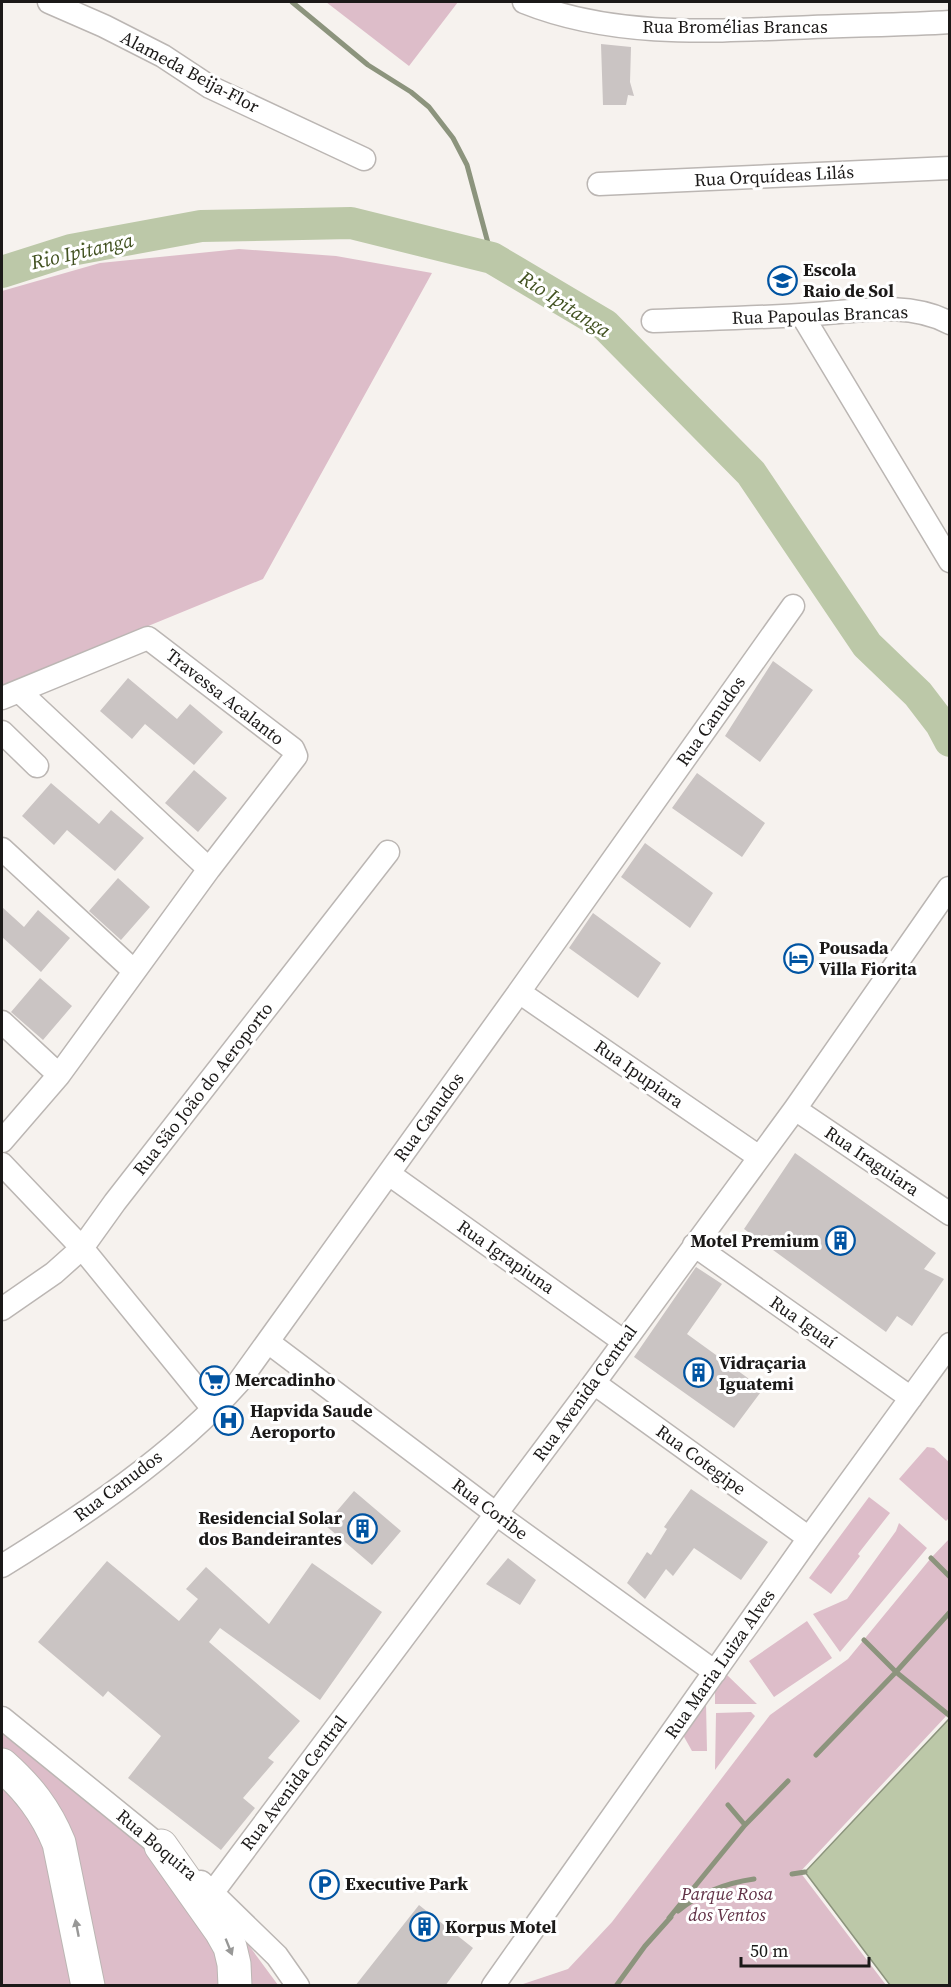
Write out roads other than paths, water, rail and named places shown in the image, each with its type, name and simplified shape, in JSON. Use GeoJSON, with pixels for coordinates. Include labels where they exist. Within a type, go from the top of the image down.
{"type":"FeatureCollection","features":[{"type":"Feature","properties":{"kind":"highway"},"geometry":{"type":"LineString","coordinates":[[2,1765],[27,1789],[51,1822],[59,1843],[88,1986]]}},
{"type":"Feature","properties":{"kind":"highway"},"geometry":{"type":"LineString","coordinates":[[161,1846],[230,1947],[234,1964],[235,1986]]}},
{"type":"Feature","properties":{"kind":"street","name":"Alameda Beija-Flor"},"geometry":{"type":"LineString","coordinates":[[49,2],[104,26],[163,56],[210,87],[364,159]]}},
{"type":"Feature","properties":{"kind":"street","name":"Rua Bromélias Brancas"},"geometry":{"type":"LineString","coordinates":[[524,2],[583,21],[660,30],[760,30],[950,22]]}},
{"type":"Feature","properties":{"kind":"street","name":"Rua Orquídeas Lilás"},"geometry":{"type":"LineString","coordinates":[[599,184],[950,168]]}},
{"type":"Feature","properties":{"kind":"street","name":"Rua Papoulas Brancas"},"geometry":{"type":"LineString","coordinates":[[653,321],[885,309],[927,314],[950,323]]}},
{"type":"Feature","properties":{"kind":"street"},"geometry":{"type":"LineString","coordinates":[[802,315],[950,561]]}},
{"type":"Feature","properties":{"kind":"street","name":"Rua Canudos"},"geometry":{"type":"LineString","coordinates":[[2,1566],[56,1532],[152,1462],[214,1410],[238,1383],[793,606]]}},
{"type":"Feature","properties":{"kind":"street","name":"Travessa Acalanto"},"geometry":{"type":"LineString","coordinates":[[2,1141],[59,1075],[209,869],[296,758],[296,752],[293,749],[148,638],[10,695],[209,869]]}},
{"type":"Feature","properties":{"kind":"street"},"geometry":{"type":"LineString","coordinates":[[2,732],[36,766]]}},
{"type":"Feature","properties":{"kind":"street"},"geometry":{"type":"LineString","coordinates":[[2,849],[134,971]]}},
{"type":"Feature","properties":{"kind":"street","name":"Rua São João do Aeroporto"},"geometry":{"type":"LineString","coordinates":[[2,1309],[54,1274],[82,1248],[115,1202],[388,852]]}},
{"type":"Feature","properties":{"kind":"street","name":"Rua Avenida Central"},"geometry":{"type":"LineString","coordinates":[[213,1892],[594,1383],[795,1109],[949,888]]}},
{"type":"Feature","properties":{"kind":"street","name":"Rua Ipupiara"},"geometry":{"type":"LineString","coordinates":[[519,992],[759,1157]]}},
{"type":"Feature","properties":{"kind":"street"},"geometry":{"type":"LineString","coordinates":[[2,1022],[59,1075]]}},
{"type":"Feature","properties":{"kind":"street","name":"Rua Iraguiara"},"geometry":{"type":"LineString","coordinates":[[795,1109],[950,1214]]}},
{"type":"Feature","properties":{"kind":"street"},"geometry":{"type":"LineString","coordinates":[[2,1164],[82,1248],[214,1410]]}},
{"type":"Feature","properties":{"kind":"street","name":"Rua Igrapiuna"},"geometry":{"type":"LineString","coordinates":[[389,1174],[623,1341]]}},
{"type":"Feature","properties":{"kind":"street","name":"Rua Iguaí"},"geometry":{"type":"LineString","coordinates":[[694,1245],[911,1398]]}},
{"type":"Feature","properties":{"kind":"street","name":"Rua Coribe"},"geometry":{"type":"LineString","coordinates":[[268,1342],[495,1513],[715,1672]]}},
{"type":"Feature","properties":{"kind":"street","name":"Rua Maria Luiza Alves"},"geometry":{"type":"LineString","coordinates":[[494,1986],[809,1538],[950,1344]]}},
{"type":"Feature","properties":{"kind":"street","name":"Rua Cotegipe"},"geometry":{"type":"LineString","coordinates":[[594,1383],[809,1538]]}},
{"type":"Feature","properties":{"kind":"street","name":"Rua Boquira"},"geometry":{"type":"LineString","coordinates":[[2,1718],[161,1846],[213,1892],[277,1956],[298,1986]]}},
{"type":"Feature","properties":{"kind":"waterway"},"geometry":{"type":"LineString","coordinates":[[292,2],[368,65],[411,92],[429,107],[453,138],[467,165],[492,258]]}},
{"type":"Feature","properties":{"kind":"waterway","name":"Rio Ipitanga"},"geometry":{"type":"LineString","coordinates":[[2,272],[71,250],[201,226],[351,223],[492,258],[605,325],[751,473],[867,645],[918,694],[941,724],[950,741]]}},
{"type":"Feature","properties":{"kind":"waterway"},"geometry":{"type":"LineString","coordinates":[[931,1558],[950,1577]]}},
{"type":"Feature","properties":{"kind":"waterway"},"geometry":{"type":"LineString","coordinates":[[816,1755],[950,1612]]}},
{"type":"Feature","properties":{"kind":"waterway"},"geometry":{"type":"LineString","coordinates":[[864,1640],[896,1672],[950,1716]]}},
{"type":"Feature","properties":{"kind":"waterway"},"geometry":{"type":"LineString","coordinates":[[669,1918],[745,1825],[788,1781]]}},
{"type":"Feature","properties":{"kind":"waterway"},"geometry":{"type":"LineString","coordinates":[[728,1805],[745,1825]]}},
{"type":"Feature","properties":{"kind":"waterway"},"geometry":{"type":"LineString","coordinates":[[792,1874],[805,1872]]}},
{"type":"Feature","properties":{"kind":"waterway"},"geometry":{"type":"LineString","coordinates":[[678,1911],[714,1890],[754,1879]]}},
{"type":"Feature","properties":{"kind":"waterway"},"geometry":{"type":"LineString","coordinates":[[616,1986],[645,1946],[671,1917]]}},
{"type":"Feature","properties":{"kind":"place","name":"Escola Raio de Sol"},"geometry":{"type":"Point","coordinates":[782,280]}},
{"type":"Feature","properties":{"kind":"place","name":"Pousada Villa Fiorita"},"geometry":{"type":"Point","coordinates":[798,958]}},
{"type":"Feature","properties":{"kind":"place","name":"Motel Premium"},"geometry":{"type":"Point","coordinates":[840,1241]}},
{"type":"Feature","properties":{"kind":"place","name":"Vidraçaria Iguatemi"},"geometry":{"type":"Point","coordinates":[698,1373]}},
{"type":"Feature","properties":{"kind":"place","name":"Mercadinho"},"geometry":{"type":"Point","coordinates":[214,1380]}},
{"type":"Feature","properties":{"kind":"place","name":"Hapvida Saude Aeroporto"},"geometry":{"type":"Point","coordinates":[229,1421]}},
{"type":"Feature","properties":{"kind":"place","name":"Residencial Solar dos Bandeirantes"},"geometry":{"type":"Point","coordinates":[363,1528]}},
{"type":"Feature","properties":{"kind":"place","name":"Executive Park"},"geometry":{"type":"Point","coordinates":[324,1884]}},
{"type":"Feature","properties":{"kind":"place","name":"Korpus Motel"},"geometry":{"type":"Point","coordinates":[424,1927]}},
{"type":"Feature","properties":{"kind":"park label","name":"Parque Rosa dos Ventos"},"geometry":{"type":"Point","coordinates":[727,1904]}}]}
